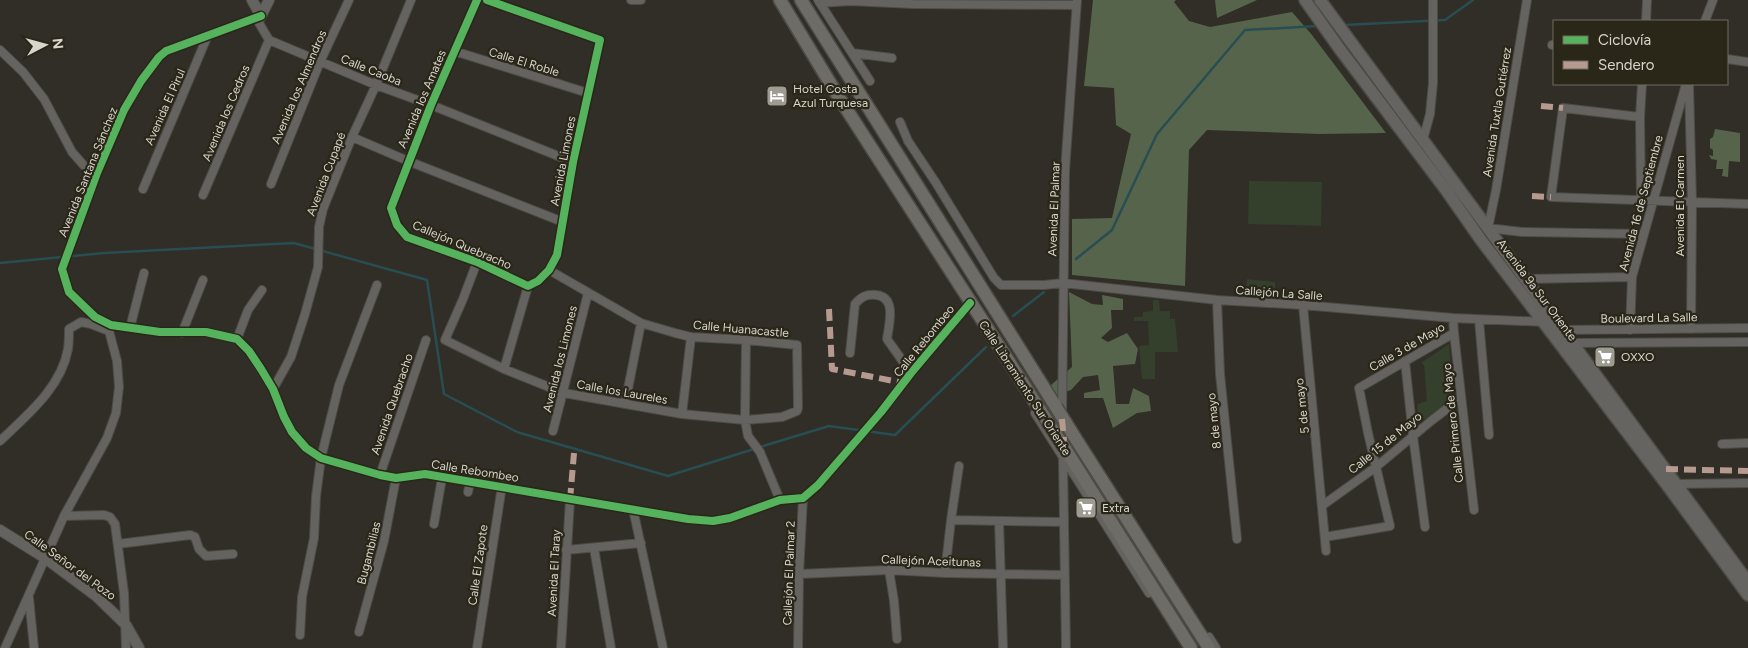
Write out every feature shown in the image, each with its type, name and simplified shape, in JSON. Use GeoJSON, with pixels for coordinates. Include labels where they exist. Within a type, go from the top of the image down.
{"type":"FeatureCollection","features":[{"type":"Feature","properties":{"kind":"main road","name":"Calle Libramiento Sur Oriente"},"geometry":{"type":"LineString","coordinates":[[780,0],[838,96],[1191,648]]}},
{"type":"Feature","properties":{"kind":"main road","name":"Calle Libramiento Sur Oriente"},"geometry":{"type":"LineString","coordinates":[[801,0],[1037,378],[1059,407],[1209,648]]}},
{"type":"Feature","properties":{"kind":"main road","name":"Avenida 9a Sur Oriente"},"geometry":{"type":"LineString","coordinates":[[1305,0],[1339,48],[1451,186],[1488,228],[1527,280],[1553,326],[1559,343],[1748,582]]}},
{"type":"Feature","properties":{"kind":"main road","name":"Avenida 9a Sur Oriente"},"geometry":{"type":"LineString","coordinates":[[1320,0],[1423,140],[1451,186],[1553,326],[1572,343],[1651,457]]}},
{"type":"Feature","properties":{"kind":"main road","name":"Avenida 9a Sur Oriente"},"geometry":{"type":"LineString","coordinates":[[1672,484],[1748,595]]}},
{"type":"Feature","properties":{"kind":"street"},"geometry":{"type":"LineString","coordinates":[[252,0],[261,16]]}},
{"type":"Feature","properties":{"kind":"street"},"geometry":{"type":"LineString","coordinates":[[269,0],[259,24],[269,40]]}},
{"type":"Feature","properties":{"kind":"street","name":"Avenida los Almendros"},"geometry":{"type":"LineString","coordinates":[[271,184],[320,62],[349,0]]}},
{"type":"Feature","properties":{"kind":"street","name":"Avenida Cupapé"},"geometry":{"type":"LineString","coordinates":[[273,389],[291,357],[306,314],[318,267],[319,227],[323,209],[411,0]]}},
{"type":"Feature","properties":{"kind":"street","name":"Avenida los Amates"},"geometry":{"type":"LineString","coordinates":[[391,208],[430,105],[477,0]]}},
{"type":"Feature","properties":{"kind":"street","name":"Avenida Limones"},"geometry":{"type":"LineString","coordinates":[[487,0],[600,40],[572,162],[556,255],[549,270],[538,281],[528,286]]}},
{"type":"Feature","properties":{"kind":"street"},"geometry":{"type":"LineString","coordinates":[[630,0],[641,0]]}},
{"type":"Feature","properties":{"kind":"street"},"geometry":{"type":"LineString","coordinates":[[1423,140],[1430,114],[1433,83],[1433,0]]}},
{"type":"Feature","properties":{"kind":"street","name":"Avenida Tuxtla Gutiérrez"},"geometry":{"type":"LineString","coordinates":[[1488,228],[1527,0]]}},
{"type":"Feature","properties":{"kind":"street"},"geometry":{"type":"LineString","coordinates":[[1646,20],[1647,0]]}},
{"type":"Feature","properties":{"kind":"street"},"geometry":{"type":"LineString","coordinates":[[1705,20],[1713,0]]}},
{"type":"Feature","properties":{"kind":"street"},"geometry":{"type":"LineString","coordinates":[[819,1],[1076,3]]}},
{"type":"Feature","properties":{"kind":"street"},"geometry":{"type":"LineString","coordinates":[[819,1],[870,81]]}},
{"type":"Feature","properties":{"kind":"street","name":"Avenida El Palmar"},"geometry":{"type":"LineString","coordinates":[[1062,419],[1059,407],[1066,171],[1076,3]]}},
{"type":"Feature","properties":{"kind":"street","name":"Avenida Santana Sánchez"},"geometry":{"type":"LineString","coordinates":[[110,328],[94,317],[69,292],[62,268],[95,178],[124,110],[141,81],[159,57],[166,51],[261,16]]}},
{"type":"Feature","properties":{"kind":"street","name":"Avenida El Pirul"},"geometry":{"type":"LineString","coordinates":[[143,189],[208,35]]}},
{"type":"Feature","properties":{"kind":"street","name":"Calle Caoba"},"geometry":{"type":"LineString","coordinates":[[269,40],[376,85],[572,162]]}},
{"type":"Feature","properties":{"kind":"street","name":"Avenida los Cedros"},"geometry":{"type":"LineString","coordinates":[[203,195],[269,40]]}},
{"type":"Feature","properties":{"kind":"street"},"geometry":{"type":"LineString","coordinates":[[0,50],[23,72],[44,99],[72,152],[95,178]]}},
{"type":"Feature","properties":{"kind":"street","name":"Calle El Roble"},"geometry":{"type":"LineString","coordinates":[[454,51],[588,93]]}},
{"type":"Feature","properties":{"kind":"street"},"geometry":{"type":"LineString","coordinates":[[852,53],[892,58]]}},
{"type":"Feature","properties":{"kind":"street"},"geometry":{"type":"LineString","coordinates":[[1728,59],[1748,62]]}},
{"type":"Feature","properties":{"kind":"street"},"geometry":{"type":"LineString","coordinates":[[1641,200],[1640,117],[1642,85]]}},
{"type":"Feature","properties":{"kind":"street","name":"Avenida 16 de Septiembre"},"geometry":{"type":"LineString","coordinates":[[1630,330],[1632,277],[1687,85]]}},
{"type":"Feature","properties":{"kind":"street","name":"Avenida El Carmen"},"geometry":{"type":"LineString","coordinates":[[1687,85],[1692,202],[1691,329]]}},
{"type":"Feature","properties":{"kind":"street"},"geometry":{"type":"LineString","coordinates":[[1640,117],[1563,108],[1551,197],[1748,204]]}},
{"type":"Feature","properties":{"kind":"street","name":"Callejón La Salle"},"geometry":{"type":"LineString","coordinates":[[900,122],[908,140],[994,278],[1002,285],[1053,285],[1063,280],[1217,300],[1303,305],[1553,326]]}},
{"type":"Feature","properties":{"kind":"street"},"geometry":{"type":"LineString","coordinates":[[352,137],[563,222]]}},
{"type":"Feature","properties":{"kind":"street","name":"Callejón Quebracho"},"geometry":{"type":"LineString","coordinates":[[391,208],[398,225],[407,237],[477,262],[528,286]]}},
{"type":"Feature","properties":{"kind":"street"},"geometry":{"type":"LineString","coordinates":[[1488,228],[1522,232],[1644,234]]}},
{"type":"Feature","properties":{"kind":"street","name":"Calle los Laureles"},"geometry":{"type":"LineString","coordinates":[[477,262],[445,340],[504,369],[564,392],[682,414],[745,420],[782,417],[797,411],[798,402]]}},
{"type":"Feature","properties":{"kind":"street","name":"Calle Huanacastle"},"geometry":{"type":"LineString","coordinates":[[549,270],[641,323],[691,338],[746,340],[797,345],[798,402]]}},
{"type":"Feature","properties":{"kind":"street"},"geometry":{"type":"LineString","coordinates":[[130,328],[144,273]]}},
{"type":"Feature","properties":{"kind":"street"},"geometry":{"type":"LineString","coordinates":[[1527,280],[1632,277]]}},
{"type":"Feature","properties":{"kind":"street"},"geometry":{"type":"LineString","coordinates":[[182,333],[203,280]]}},
{"type":"Feature","properties":{"kind":"street"},"geometry":{"type":"LineString","coordinates":[[300,635],[300,613],[304,580],[314,538],[316,496],[321,458],[340,385],[378,285]]}},
{"type":"Feature","properties":{"kind":"street"},"geometry":{"type":"LineString","coordinates":[[504,369],[528,286]]}},
{"type":"Feature","properties":{"kind":"street"},"geometry":{"type":"LineString","coordinates":[[0,441],[36,407],[52,386],[64,362],[68,348],[69,329],[81,322],[110,328],[182,333],[206,332],[237,339],[248,310],[262,290]]}},
{"type":"Feature","properties":{"kind":"street","name":"Avenida los Limones"},"geometry":{"type":"LineString","coordinates":[[553,431],[588,293]]}},
{"type":"Feature","properties":{"kind":"street"},"geometry":{"type":"LineString","coordinates":[[850,354],[855,304],[869,294],[884,297],[889,301],[890,309],[887,339],[910,373]]}},
{"type":"Feature","properties":{"kind":"street","name":"8 de mayo"},"geometry":{"type":"LineString","coordinates":[[1217,300],[1220,374],[1237,540]]}},
{"type":"Feature","properties":{"kind":"street","name":"Calle Rebombeo"},"geometry":{"type":"LineString","coordinates":[[237,339],[249,351],[273,389],[292,432],[306,448],[321,458],[396,478],[425,474],[688,519],[713,520],[730,518],[780,500],[803,498],[818,485],[970,303]]}},
{"type":"Feature","properties":{"kind":"street","name":"5 de mayo"},"geometry":{"type":"LineString","coordinates":[[1303,305],[1326,551]]}},
{"type":"Feature","properties":{"kind":"street","name":"Calle 3 de Mayo"},"geometry":{"type":"LineString","coordinates":[[1376,467],[1360,388],[1454,333],[1453,318]]}},
{"type":"Feature","properties":{"kind":"street"},"geometry":{"type":"LineString","coordinates":[[1480,320],[1489,435]]}},
{"type":"Feature","properties":{"kind":"street"},"geometry":{"type":"LineString","coordinates":[[625,404],[641,323]]}},
{"type":"Feature","properties":{"kind":"street","name":"Boulevard La Salle"},"geometry":{"type":"LineString","coordinates":[[1553,326],[1630,330],[1748,328]]}},
{"type":"Feature","properties":{"kind":"street"},"geometry":{"type":"LineString","coordinates":[[5,648],[64,516],[107,438],[116,413],[119,387],[117,361],[110,328]]}},
{"type":"Feature","properties":{"kind":"street","name":"Calle Primero de Mayo"},"geometry":{"type":"LineString","coordinates":[[1454,333],[1474,510]]}},
{"type":"Feature","properties":{"kind":"street"},"geometry":{"type":"LineString","coordinates":[[682,414],[691,338]]}},
{"type":"Feature","properties":{"kind":"street","name":"Avenida Quebracho"},"geometry":{"type":"LineString","coordinates":[[380,475],[426,340]]}},
{"type":"Feature","properties":{"kind":"street"},"geometry":{"type":"LineString","coordinates":[[746,340],[745,420],[748,436],[760,452],[780,500]]}},
{"type":"Feature","properties":{"kind":"street","name":"Boulevard La Salle"},"geometry":{"type":"LineString","coordinates":[[1559,343],[1748,342]]}},
{"type":"Feature","properties":{"kind":"street"},"geometry":{"type":"LineString","coordinates":[[1404,361],[1425,527]]}},
{"type":"Feature","properties":{"kind":"street"},"geometry":{"type":"LineString","coordinates":[[1014,370],[1020,390],[1184,648]]}},
{"type":"Feature","properties":{"kind":"street","name":"Calle 15 de Mayo"},"geometry":{"type":"LineString","coordinates":[[1323,505],[1376,467],[1461,398]]}},
{"type":"Feature","properties":{"kind":"street"},"geometry":{"type":"LineString","coordinates":[[1059,407],[1216,648]]}},
{"type":"Feature","properties":{"kind":"street"},"geometry":{"type":"LineString","coordinates":[[1064,441],[1063,522],[1066,648]]}},
{"type":"Feature","properties":{"kind":"street"},"geometry":{"type":"LineString","coordinates":[[1722,444],[1748,443]]}},
{"type":"Feature","properties":{"kind":"street"},"geometry":{"type":"LineString","coordinates":[[945,573],[959,466]]}},
{"type":"Feature","properties":{"kind":"street"},"geometry":{"type":"LineString","coordinates":[[1325,537],[1390,526],[1376,467]]}},
{"type":"Feature","properties":{"kind":"street","name":"Bugambilias"},"geometry":{"type":"LineString","coordinates":[[359,632],[384,541],[396,478]]}},
{"type":"Feature","properties":{"kind":"street"},"geometry":{"type":"LineString","coordinates":[[434,524],[442,478]]}},
{"type":"Feature","properties":{"kind":"street"},"geometry":{"type":"LineString","coordinates":[[468,492],[470,482]]}},
{"type":"Feature","properties":{"kind":"street"},"geometry":{"type":"LineString","coordinates":[[1672,484],[1748,483]]}},
{"type":"Feature","properties":{"kind":"street","name":"Calle El Zapote"},"geometry":{"type":"LineString","coordinates":[[478,648],[502,486]]}},
{"type":"Feature","properties":{"kind":"street","name":"Callejón El Palmar 2"},"geometry":{"type":"LineString","coordinates":[[798,648],[803,498]]}},
{"type":"Feature","properties":{"kind":"street","name":"Avenida El Taray"},"geometry":{"type":"LineString","coordinates":[[561,648],[570,500]]}},
{"type":"Feature","properties":{"kind":"street"},"geometry":{"type":"LineString","coordinates":[[633,509],[663,648]]}},
{"type":"Feature","properties":{"kind":"street"},"geometry":{"type":"LineString","coordinates":[[64,516],[104,515],[110,517],[115,524],[124,593],[126,648]]}},
{"type":"Feature","properties":{"kind":"street"},"geometry":{"type":"LineString","coordinates":[[951,520],[1063,522]]}},
{"type":"Feature","properties":{"kind":"street"},"geometry":{"type":"LineString","coordinates":[[999,521],[1003,647]]}},
{"type":"Feature","properties":{"kind":"street","name":"Calle Señor del Pozo"},"geometry":{"type":"LineString","coordinates":[[0,530],[45,558],[96,596],[126,625],[139,648]]}},
{"type":"Feature","properties":{"kind":"street"},"geometry":{"type":"LineString","coordinates":[[118,544],[190,535],[195,537],[199,549],[206,556],[233,554]]}},
{"type":"Feature","properties":{"kind":"street"},"geometry":{"type":"LineString","coordinates":[[566,550],[641,543]]}},
{"type":"Feature","properties":{"kind":"street"},"geometry":{"type":"LineString","coordinates":[[594,548],[611,648]]}},
{"type":"Feature","properties":{"kind":"street"},"geometry":{"type":"LineString","coordinates":[[889,570],[894,601],[896,640]]}},
{"type":"Feature","properties":{"kind":"street","name":"Callejón Aceitunas"},"geometry":{"type":"LineString","coordinates":[[799,574],[889,570],[1064,575]]}},
{"type":"Feature","properties":{"kind":"street"},"geometry":{"type":"LineString","coordinates":[[30,593],[34,648]]}},
{"type":"Feature","properties":{"kind":"green space"},"geometry":{"type":"Polygon","coordinates":[[[1093,0],[1176,0],[1174,2],[1189,21],[1210,27],[1292,12],[1312,35],[1386,133],[1320,134],[1207,130],[1189,150],[1185,286],[1072,275],[1072,219],[1112,218],[1131,134],[1116,125],[1114,88],[1084,86],[1093,0]]]}},
{"type":"Feature","properties":{"kind":"green space"},"geometry":{"type":"Polygon","coordinates":[[[1215,0],[1257,0],[1217,18],[1215,0]]]}},
{"type":"Feature","properties":{"kind":"green space"},"geometry":{"type":"Polygon","coordinates":[[[1715,129],[1740,133],[1740,162],[1729,161],[1728,177],[1722,176],[1723,169],[1716,169],[1717,160],[1711,159],[1709,155],[1713,156],[1713,150],[1710,148],[1710,139],[1713,137],[1715,129]]]}},
{"type":"Feature","properties":{"kind":"green space"},"geometry":{"type":"Polygon","coordinates":[[[1249,181],[1322,182],[1321,226],[1248,224],[1249,181]]]}},
{"type":"Feature","properties":{"kind":"green space"},"geometry":{"type":"Polygon","coordinates":[[[1247,279],[1275,282],[1275,291],[1246,288],[1247,279]]]}},
{"type":"Feature","properties":{"kind":"green space"},"geometry":{"type":"Polygon","coordinates":[[[1069,292],[1092,304],[1103,305],[1102,295],[1123,299],[1123,310],[1111,310],[1112,328],[1101,338],[1108,342],[1127,333],[1138,349],[1135,364],[1113,366],[1116,404],[1129,404],[1133,388],[1149,396],[1151,411],[1137,413],[1113,428],[1103,398],[1084,398],[1084,393],[1100,390],[1098,375],[1083,377],[1071,390],[1056,395],[1051,385],[1072,367],[1069,292]]]}},
{"type":"Feature","properties":{"kind":"green space"},"geometry":{"type":"Polygon","coordinates":[[[1153,300],[1159,300],[1160,311],[1170,311],[1170,319],[1175,319],[1178,352],[1155,352],[1155,379],[1142,379],[1139,346],[1149,345],[1148,321],[1134,321],[1134,317],[1143,317],[1143,312],[1153,311],[1153,300]]]}},
{"type":"Feature","properties":{"kind":"green space"},"geometry":{"type":"Polygon","coordinates":[[[1449,344],[1454,399],[1419,423],[1417,404],[1427,401],[1424,365],[1421,363],[1449,344]]]}},
{"type":"Feature","properties":{"kind":"waterway"},"geometry":{"type":"LineString","coordinates":[[1344,25],[1445,20],[1473,0]]}},
{"type":"Feature","properties":{"kind":"waterway"},"geometry":{"type":"LineString","coordinates":[[1076,259],[1112,230],[1157,134],[1245,30],[1318,26]]}},
{"type":"Feature","properties":{"kind":"waterway"},"geometry":{"type":"LineString","coordinates":[[0,263],[104,253],[294,243],[427,280],[444,394],[517,432],[668,476],[754,449]]}},
{"type":"Feature","properties":{"kind":"waterway"},"geometry":{"type":"LineString","coordinates":[[1013,316],[1044,292]]}},
{"type":"Feature","properties":{"kind":"waterway"},"geometry":{"type":"LineString","coordinates":[[760,447],[829,426],[895,435],[986,347]]}},
{"type":"Feature","properties":{"kind":"marked path"},"geometry":{"type":"LineString","coordinates":[[1541,106],[1563,108]]}},
{"type":"Feature","properties":{"kind":"marked path"},"geometry":{"type":"LineString","coordinates":[[1532,196],[1551,197]]}},
{"type":"Feature","properties":{"kind":"marked path"},"geometry":{"type":"LineString","coordinates":[[829,309],[832,369],[904,383]]}},
{"type":"Feature","properties":{"kind":"marked path"},"geometry":{"type":"LineString","coordinates":[[1062,419],[1064,441]]}},
{"type":"Feature","properties":{"kind":"marked path"},"geometry":{"type":"LineString","coordinates":[[570,500],[574,453]]}},
{"type":"Feature","properties":{"kind":"marked path"},"geometry":{"type":"LineString","coordinates":[[1666,469],[1748,471]]}},
{"type":"Feature","properties":{"kind":"cycle path"},"geometry":{"type":"LineString","coordinates":[[477,0],[431,105],[391,208],[397,225],[407,237],[477,262],[528,286],[538,281],[549,270],[557,255],[573,162],[600,40],[487,0]]}},
{"type":"Feature","properties":{"kind":"cycle path"},"geometry":{"type":"LineString","coordinates":[[261,16],[166,51],[159,57],[141,81],[124,110],[97,173],[62,269],[69,292],[95,317],[111,325],[160,332],[206,332],[237,339],[249,351],[273,389],[292,432],[306,448],[321,458],[396,478],[425,474],[688,519],[713,521],[730,518],[780,500],[803,498],[818,485],[881,412],[970,303]]}},
{"type":"Feature","properties":{"kind":"place","name":"Hotel Costa Azul Turquesa"},"geometry":{"type":"Point","coordinates":[777,96]}},
{"type":"Feature","properties":{"kind":"place","name":"OXXO"},"geometry":{"type":"Point","coordinates":[1605,357]}},
{"type":"Feature","properties":{"kind":"place","name":"Extra"},"geometry":{"type":"Point","coordinates":[1086,508]}}]}
